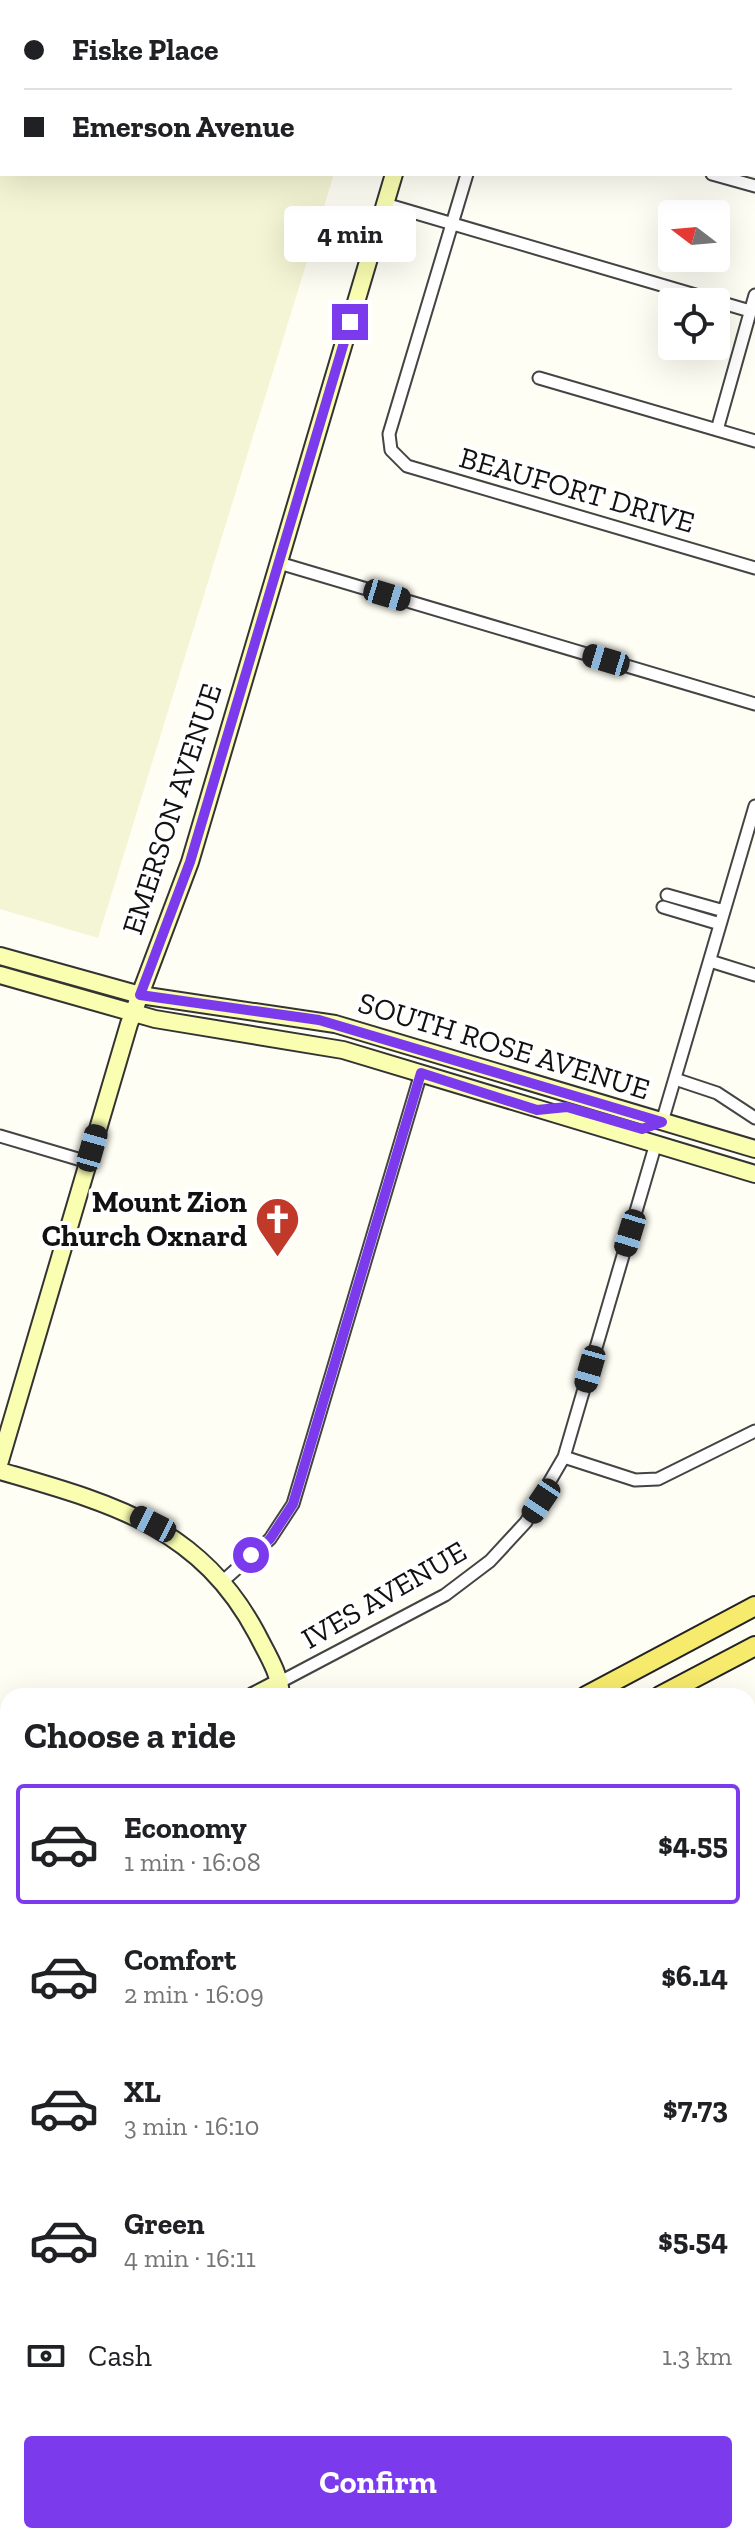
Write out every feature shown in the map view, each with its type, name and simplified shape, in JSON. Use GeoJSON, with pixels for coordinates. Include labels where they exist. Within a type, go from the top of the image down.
{"type":"FeatureCollection","features":[{"type":"Feature","properties":{"kind":"main road"},"geometry":{"type":"LineString","coordinates":[[601,1688],[755,1606]]}},
{"type":"Feature","properties":{"kind":"main road"},"geometry":{"type":"LineString","coordinates":[[675,1688],[755,1646]]}},
{"type":"Feature","properties":{"kind":"street","name":"EMERSON AVENUE"},"geometry":{"type":"LineString","coordinates":[[0,1461],[134,1013],[190,862],[393,176]]}},
{"type":"Feature","properties":{"kind":"street"},"geometry":{"type":"LineString","coordinates":[[452,224],[466,176]]}},
{"type":"Feature","properties":{"kind":"street"},"geometry":{"type":"LineString","coordinates":[[719,176],[755,186]]}},
{"type":"Feature","properties":{"kind":"street"},"geometry":{"type":"LineString","coordinates":[[385,204],[750,311]]}},
{"type":"Feature","properties":{"kind":"street","name":"BEAUFORT DRIVE"},"geometry":{"type":"LineString","coordinates":[[452,224],[389,434],[391,450],[407,466],[755,568]]}},
{"type":"Feature","properties":{"kind":"street"},"geometry":{"type":"LineString","coordinates":[[717,430],[755,295]]}},
{"type":"Feature","properties":{"kind":"street"},"geometry":{"type":"LineString","coordinates":[[539,378],[755,441]]}},
{"type":"Feature","properties":{"kind":"street"},"geometry":{"type":"LineString","coordinates":[[279,563],[755,704]]}},
{"type":"Feature","properties":{"kind":"street"},"geometry":{"type":"LineString","coordinates":[[537,1110],[567,1107],[642,1129],[662,1122],[724,911],[750,839],[755,806]]}},
{"type":"Feature","properties":{"kind":"street"},"geometry":{"type":"LineString","coordinates":[[667,895],[724,911]]}},
{"type":"Feature","properties":{"kind":"street"},"geometry":{"type":"LineString","coordinates":[[663,907],[720,924]]}},
{"type":"Feature","properties":{"kind":"street","name":"SOUTH ROSE AVENUE"},"geometry":{"type":"LineString","coordinates":[[0,956],[140,995],[319,1020],[755,1149]]}},
{"type":"Feature","properties":{"kind":"street"},"geometry":{"type":"LineString","coordinates":[[710,961],[755,975]]}},
{"type":"Feature","properties":{"kind":"street","name":"SOUTH ROSE AVENUE"},"geometry":{"type":"LineString","coordinates":[[0,975],[202,1029],[310,1042],[755,1174]]}},
{"type":"Feature","properties":{"kind":"street"},"geometry":{"type":"LineString","coordinates":[[223,1581],[270,1539],[293,1504],[421,1073]]}},
{"type":"Feature","properties":{"kind":"street"},"geometry":{"type":"LineString","coordinates":[[675,1079],[717,1093],[755,1118]]}},
{"type":"Feature","properties":{"kind":"street"},"geometry":{"type":"LineString","coordinates":[[0,1136],[88,1162]]}},
{"type":"Feature","properties":{"kind":"street","name":"IVES AVENUE"},"geometry":{"type":"LineString","coordinates":[[283,1688],[468,1579],[526,1522],[564,1457],[656,1143]]}},
{"type":"Feature","properties":{"kind":"street"},"geometry":{"type":"LineString","coordinates":[[564,1457],[635,1480],[658,1479],[755,1431]]}},
{"type":"Feature","properties":{"kind":"street"},"geometry":{"type":"LineString","coordinates":[[0,1471],[126,1510],[178,1540],[223,1581],[254,1629],[281,1688]]}},
{"type":"Feature","properties":{"kind":"green space"},"geometry":{"type":"Polygon","coordinates":[[[0,176],[333,176],[98,938],[0,909],[0,176]]]}},
{"type":"Feature","properties":{"kind":"place","name":"Mount Zion Church Oxnard"},"geometry":{"type":"Point","coordinates":[278,1258]}},
{"type":"Feature","properties":{"kind":"route"},"geometry":{"type":"LineString","coordinates":[[251,1555],[280,1527],[293,1504],[421,1073],[537,1110],[567,1107],[642,1129],[662,1122],[319,1020],[140,995],[190,862],[350,322]]}}]}
